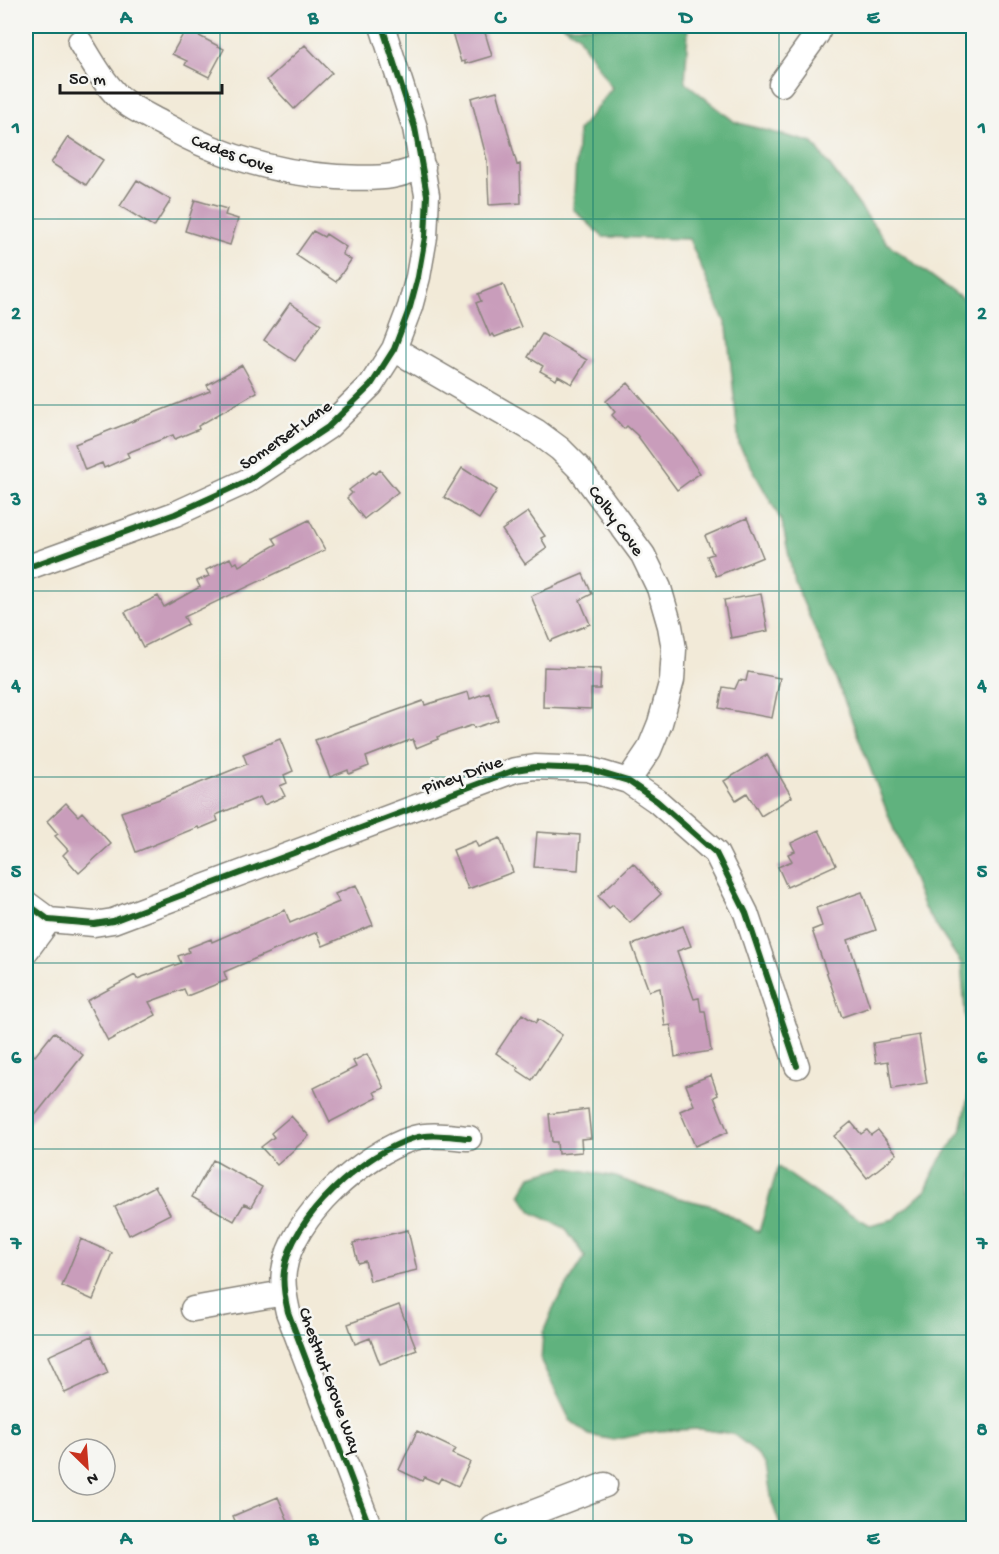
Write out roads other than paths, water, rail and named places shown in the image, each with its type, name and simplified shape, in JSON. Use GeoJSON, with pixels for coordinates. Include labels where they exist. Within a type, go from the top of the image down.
{"type":"FeatureCollection","features":[{"type":"Feature","properties":{"kind":"street","name":"Somerset Lane"},"geometry":{"type":"LineString","coordinates":[[26,568],[175,514],[247,481],[327,427],[371,385],[394,349],[413,297],[425,237],[427,195],[415,128],[382,26]]}},
{"type":"Feature","properties":{"kind":"street"},"geometry":{"type":"LineString","coordinates":[[781,84],[817,34],[820,26]]}},
{"type":"Feature","properties":{"kind":"street","name":"Cades Cove"},"geometry":{"type":"LineString","coordinates":[[80,42],[114,93],[179,133],[227,154],[260,166],[326,176],[357,178],[392,176],[423,167]]}},
{"type":"Feature","properties":{"kind":"street","name":"Colby Cove"},"geometry":{"type":"LineString","coordinates":[[394,349],[537,432],[560,449],[579,468],[648,564],[663,599],[670,626],[674,649],[672,680],[660,723],[649,750],[628,781]]}},
{"type":"Feature","properties":{"kind":"street","name":"Piney Drive"},"geometry":{"type":"LineString","coordinates":[[49,920],[94,924],[112,921],[515,770],[535,767],[588,769],[628,781],[657,801],[716,853],[746,913],[797,1066]]}},
{"type":"Feature","properties":{"kind":"street"},"geometry":{"type":"LineString","coordinates":[[26,903],[49,920],[26,951]]}},
{"type":"Feature","properties":{"kind":"street","name":"Chestnut Grove Way"},"geometry":{"type":"LineString","coordinates":[[370,1528],[288,1312],[284,1293],[285,1266],[301,1228],[350,1173],[370,1160],[415,1138],[470,1138]]}},
{"type":"Feature","properties":{"kind":"street"},"geometry":{"type":"LineString","coordinates":[[193,1309],[284,1293]]}},
{"type":"Feature","properties":{"kind":"street"},"geometry":{"type":"LineString","coordinates":[[493,1528],[605,1485]]}}]}
